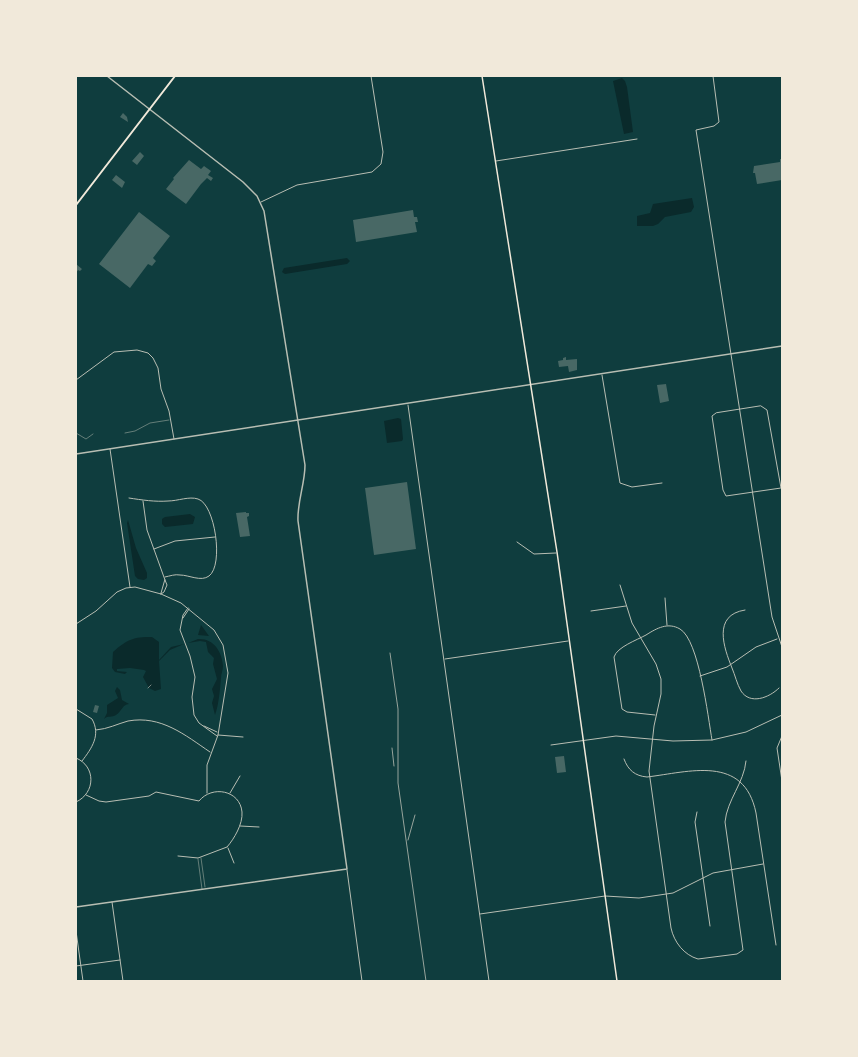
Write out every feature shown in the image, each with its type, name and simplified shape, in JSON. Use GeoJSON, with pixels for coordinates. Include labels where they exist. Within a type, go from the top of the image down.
{"type":"FeatureCollection","features":[{"type":"Feature","properties":{"kind":"highway"},"geometry":{"type":"LineString","coordinates":[[76,205],[175,76]]}},
{"type":"Feature","properties":{"kind":"main road"},"geometry":{"type":"LineString","coordinates":[[482,76],[557,552],[617,981]]}},
{"type":"Feature","properties":{"kind":"street"},"geometry":{"type":"LineString","coordinates":[[107,76],[243,182],[253,191],[260,202],[266,224],[305,470],[298,506],[298,521],[362,981]]}},
{"type":"Feature","properties":{"kind":"street"},"geometry":{"type":"LineString","coordinates":[[260,202],[297,185],[366,174],[378,168],[382,161],[382,152],[371,76]]}},
{"type":"Feature","properties":{"kind":"street"},"geometry":{"type":"LineString","coordinates":[[713,76],[719,122],[714,126],[696,130],[772,617],[782,647]]}},
{"type":"Feature","properties":{"kind":"street"},"geometry":{"type":"LineString","coordinates":[[495,161],[637,138]]}},
{"type":"Feature","properties":{"kind":"street"},"geometry":{"type":"LineString","coordinates":[[76,454],[602,375],[782,346]]}},
{"type":"Feature","properties":{"kind":"street"},"geometry":{"type":"LineString","coordinates":[[76,380],[114,352],[132,350],[143,351],[157,363],[160,389],[171,420],[174,439]]}},
{"type":"Feature","properties":{"kind":"street"},"geometry":{"type":"LineString","coordinates":[[602,375],[620,483],[632,487],[662,483]]}},
{"type":"Feature","properties":{"kind":"street"},"geometry":{"type":"LineString","coordinates":[[408,404],[489,981]]}},
{"type":"Feature","properties":{"kind":"street"},"geometry":{"type":"LineString","coordinates":[[762,406],[767,409],[781,488],[753,493],[728,496],[724,495],[712,422],[712,416],[716,413],[762,406]]}},
{"type":"Feature","properties":{"kind":"street"},"geometry":{"type":"LineString","coordinates":[[110,449],[130,587]]}},
{"type":"Feature","properties":{"kind":"street"},"geometry":{"type":"LineString","coordinates":[[129,498],[168,501],[192,498],[201,500],[207,506],[216,537],[216,564],[211,574],[201,578],[181,575],[165,577]]}},
{"type":"Feature","properties":{"kind":"street"},"geometry":{"type":"LineString","coordinates":[[144,500],[145,522],[165,577],[161,594]]}},
{"type":"Feature","properties":{"kind":"street"},"geometry":{"type":"LineString","coordinates":[[154,549],[175,541],[216,537]]}},
{"type":"Feature","properties":{"kind":"street"},"geometry":{"type":"LineString","coordinates":[[518,542],[534,554],[557,552]]}},
{"type":"Feature","properties":{"kind":"street"},"geometry":{"type":"LineString","coordinates":[[161,594],[164,592],[167,585],[165,580]]}},
{"type":"Feature","properties":{"kind":"street"},"geometry":{"type":"LineString","coordinates":[[620,585],[626,606],[640,638],[660,674],[661,689],[652,738],[650,776],[672,934],[679,946],[692,957],[704,959],[739,953],[743,950],[726,816],[745,770],[746,761]]}},
{"type":"Feature","properties":{"kind":"street"},"geometry":{"type":"LineString","coordinates":[[76,624],[96,611],[117,592],[130,587],[142,588],[161,594],[189,608],[215,632],[223,645],[226,657],[228,679],[218,734],[210,753],[206,770],[207,793]]}},
{"type":"Feature","properties":{"kind":"street"},"geometry":{"type":"LineString","coordinates":[[665,598],[667,625]]}},
{"type":"Feature","properties":{"kind":"street"},"geometry":{"type":"LineString","coordinates":[[591,611],[626,606]]}},
{"type":"Feature","properties":{"kind":"street"},"geometry":{"type":"LineString","coordinates":[[189,608],[182,618],[180,630],[187,646],[195,677],[192,697],[196,720],[201,725],[218,734],[243,737]]}},
{"type":"Feature","properties":{"kind":"street"},"geometry":{"type":"LineString","coordinates":[[744,610],[737,611],[730,617],[723,630],[723,642],[741,691],[748,697],[761,698],[774,694],[779,688]]}},
{"type":"Feature","properties":{"kind":"street"},"geometry":{"type":"LineString","coordinates":[[656,715],[627,712],[622,709],[620,704],[614,656],[618,651],[640,638],[667,625],[679,629],[687,636],[700,676],[707,705],[712,740]]}},
{"type":"Feature","properties":{"kind":"street"},"geometry":{"type":"LineString","coordinates":[[700,676],[731,665],[756,647],[778,638]]}},
{"type":"Feature","properties":{"kind":"street"},"geometry":{"type":"LineString","coordinates":[[444,659],[570,641]]}},
{"type":"Feature","properties":{"kind":"street"},"geometry":{"type":"LineString","coordinates":[[76,709],[92,719],[96,730],[94,745],[82,761]]}},
{"type":"Feature","properties":{"kind":"street"},"geometry":{"type":"LineString","coordinates":[[551,745],[621,736],[684,741],[712,740],[746,732],[782,715]]}},
{"type":"Feature","properties":{"kind":"street"},"geometry":{"type":"LineString","coordinates":[[96,730],[112,728],[127,722],[156,722],[176,729],[210,753]]}},
{"type":"Feature","properties":{"kind":"street"},"geometry":{"type":"LineString","coordinates":[[201,725],[218,734]]}},
{"type":"Feature","properties":{"kind":"street"},"geometry":{"type":"LineString","coordinates":[[782,736],[777,748],[782,781]]}},
{"type":"Feature","properties":{"kind":"street"},"geometry":{"type":"LineString","coordinates":[[76,758],[82,761],[89,768],[92,778],[90,790],[76,802]]}},
{"type":"Feature","properties":{"kind":"street"},"geometry":{"type":"LineString","coordinates":[[624,759],[634,773],[640,776],[710,769],[728,774],[739,782],[750,795],[755,808],[776,945]]}},
{"type":"Feature","properties":{"kind":"street"},"geometry":{"type":"LineString","coordinates":[[230,793],[240,776]]}},
{"type":"Feature","properties":{"kind":"street"},"geometry":{"type":"LineString","coordinates":[[86,795],[99,801],[106,802],[149,796],[156,792],[200,801],[207,793],[219,791],[230,793],[235,797],[241,807],[242,817],[228,847],[200,858],[178,856]]}},
{"type":"Feature","properties":{"kind":"street"},"geometry":{"type":"LineString","coordinates":[[697,812],[695,822],[710,926]]}},
{"type":"Feature","properties":{"kind":"street"},"geometry":{"type":"LineString","coordinates":[[239,826],[259,826]]}},
{"type":"Feature","properties":{"kind":"street"},"geometry":{"type":"LineString","coordinates":[[228,847],[234,863]]}},
{"type":"Feature","properties":{"kind":"street"},"geometry":{"type":"LineString","coordinates":[[480,914],[605,896],[639,898],[666,894],[684,890],[703,878],[717,872],[764,864]]}},
{"type":"Feature","properties":{"kind":"street"},"geometry":{"type":"LineString","coordinates":[[76,907],[347,869]]}},
{"type":"Feature","properties":{"kind":"street"},"geometry":{"type":"LineString","coordinates":[[112,902],[123,981]]}},
{"type":"Feature","properties":{"kind":"street"},"geometry":{"type":"LineString","coordinates":[[76,931],[83,981]]}},
{"type":"Feature","properties":{"kind":"street"},"geometry":{"type":"LineString","coordinates":[[76,966],[120,960]]}},
{"type":"Feature","properties":{"kind":"lane"},"geometry":{"type":"LineString","coordinates":[[125,433],[135,431],[150,423],[171,420]]}},
{"type":"Feature","properties":{"kind":"lane"},"geometry":{"type":"LineString","coordinates":[[76,433],[86,439],[93,434]]}},
{"type":"Feature","properties":{"kind":"lane"},"geometry":{"type":"LineString","coordinates":[[198,858],[203,889]]}},
{"type":"Feature","properties":{"kind":"lane"},"geometry":{"type":"LineString","coordinates":[[200,858],[203,889]]}},
{"type":"Feature","properties":{"kind":"path"},"geometry":{"type":"LineString","coordinates":[[148,688],[151,685]]}},
{"type":"Feature","properties":{"kind":"water"},"geometry":{"type":"Polygon","coordinates":[[[622,78],[627,87],[633,132],[624,134],[613,81],[622,78]]]}},
{"type":"Feature","properties":{"kind":"water"},"geometry":{"type":"Polygon","coordinates":[[[692,198],[694,207],[691,212],[665,217],[658,224],[653,226],[637,226],[637,216],[650,213],[653,204],[692,198]]]}},
{"type":"Feature","properties":{"kind":"water"},"geometry":{"type":"Polygon","coordinates":[[[347,258],[350,261],[347,264],[285,274],[282,272],[284,268],[347,258]]]}},
{"type":"Feature","properties":{"kind":"water"},"geometry":{"type":"Polygon","coordinates":[[[398,418],[401,419],[403,439],[402,441],[387,443],[384,421],[398,418]]]}},
{"type":"Feature","properties":{"kind":"water"},"geometry":{"type":"Polygon","coordinates":[[[190,514],[195,517],[193,524],[165,527],[162,524],[162,519],[165,517],[190,514]]]}},
{"type":"Feature","properties":{"kind":"water"},"geometry":{"type":"Polygon","coordinates":[[[128,520],[136,548],[147,573],[147,578],[144,580],[138,579],[135,576],[127,523],[128,520]]]}},
{"type":"Feature","properties":{"kind":"water"},"geometry":{"type":"Polygon","coordinates":[[[201,625],[209,636],[198,635],[201,625]]]}},
{"type":"Feature","properties":{"kind":"water"},"geometry":{"type":"Polygon","coordinates":[[[152,637],[159,642],[159,660],[171,647],[184,644],[170,650],[159,661],[161,689],[155,691],[149,688],[143,677],[146,671],[130,668],[117,669],[117,671],[127,672],[125,674],[115,672],[112,668],[113,652],[118,648],[131,640],[152,637]]]}},
{"type":"Feature","properties":{"kind":"water"},"geometry":{"type":"Polygon","coordinates":[[[198,639],[203,639],[212,643],[216,646],[221,655],[223,668],[215,715],[212,703],[214,696],[212,689],[217,679],[213,664],[214,658],[208,652],[206,642],[200,641],[188,643],[198,639]]]}},
{"type":"Feature","properties":{"kind":"water"},"geometry":{"type":"Polygon","coordinates":[[[117,687],[120,690],[122,700],[129,704],[116,715],[104,719],[107,713],[107,705],[118,698],[115,691],[117,687]]]}},
{"type":"Feature","properties":{"kind":"building"},"geometry":{"type":"Polygon","coordinates":[[[123,113],[127,117],[128,122],[120,117],[123,113]]]}},
{"type":"Feature","properties":{"kind":"building"},"geometry":{"type":"Polygon","coordinates":[[[140,152],[144,156],[137,165],[132,161],[140,152]]]}},
{"type":"Feature","properties":{"kind":"building"},"geometry":{"type":"Polygon","coordinates":[[[780,159],[782,159],[782,180],[757,184],[755,173],[753,173],[754,166],[780,162],[780,159]]]}},
{"type":"Feature","properties":{"kind":"building"},"geometry":{"type":"Polygon","coordinates":[[[189,160],[201,169],[204,166],[211,171],[208,175],[213,178],[211,181],[207,178],[186,204],[166,189],[174,179],[173,178],[189,160]]]}},
{"type":"Feature","properties":{"kind":"building"},"geometry":{"type":"Polygon","coordinates":[[[116,175],[125,182],[122,188],[112,180],[116,175]]]}},
{"type":"Feature","properties":{"kind":"building"},"geometry":{"type":"Polygon","coordinates":[[[413,210],[414,217],[417,217],[418,222],[415,222],[417,232],[356,242],[353,220],[413,210]]]}},
{"type":"Feature","properties":{"kind":"building"},"geometry":{"type":"Polygon","coordinates":[[[139,212],[170,236],[153,258],[156,261],[152,266],[148,264],[130,288],[99,264],[139,212]]]}},
{"type":"Feature","properties":{"kind":"building"},"geometry":{"type":"Polygon","coordinates":[[[76,264],[82,269],[80,271],[78,270],[76,273],[76,264]]]}},
{"type":"Feature","properties":{"kind":"building"},"geometry":{"type":"Polygon","coordinates":[[[566,357],[566,360],[577,359],[577,370],[569,372],[568,366],[559,367],[558,361],[563,360],[563,358],[566,357]]]}},
{"type":"Feature","properties":{"kind":"building"},"geometry":{"type":"Polygon","coordinates":[[[666,384],[669,401],[660,403],[657,385],[666,384]]]}},
{"type":"Feature","properties":{"kind":"building"},"geometry":{"type":"Polygon","coordinates":[[[407,482],[416,549],[374,555],[365,488],[407,482]]]}},
{"type":"Feature","properties":{"kind":"building"},"geometry":{"type":"Polygon","coordinates":[[[236,513],[249,513],[249,516],[247,517],[250,536],[240,537],[236,513]]]}},
{"type":"Feature","properties":{"kind":"building"},"geometry":{"type":"Polygon","coordinates":[[[95,705],[99,706],[97,713],[93,712],[95,705]]]}},
{"type":"Feature","properties":{"kind":"building"},"geometry":{"type":"Polygon","coordinates":[[[564,756],[566,772],[557,773],[555,757],[564,756]]]}},
{"type":"Feature","properties":{"kind":"railway"},"geometry":{"type":"LineString","coordinates":[[390,653],[398,709],[398,783],[426,981]]}},
{"type":"Feature","properties":{"kind":"railway"},"geometry":{"type":"LineString","coordinates":[[392,748],[394,766]]}},
{"type":"Feature","properties":{"kind":"railway"},"geometry":{"type":"LineString","coordinates":[[408,840],[415,815]]}}]}
